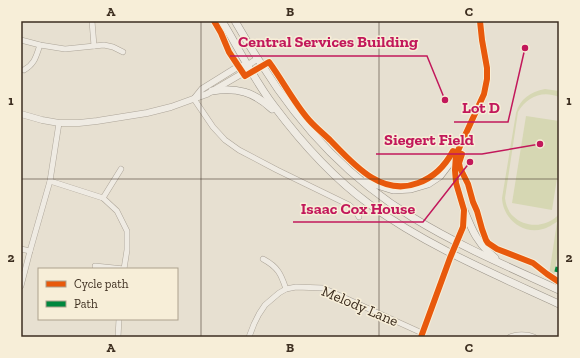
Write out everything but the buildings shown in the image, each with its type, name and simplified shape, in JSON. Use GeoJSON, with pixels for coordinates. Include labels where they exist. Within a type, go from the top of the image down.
{"type":"FeatureCollection","features":[{"type":"Feature","properties":{"kind":"main road"},"geometry":{"type":"LineString","coordinates":[[222,21],[273,105],[321,162],[342,181],[369,203],[424,239],[559,304]]}},
{"type":"Feature","properties":{"kind":"main road"},"geometry":{"type":"LineString","coordinates":[[235,21],[257,59],[302,121],[350,170],[394,206],[436,231],[504,265],[559,290]]}},
{"type":"Feature","properties":{"kind":"main road"},"geometry":{"type":"LineString","coordinates":[[212,91],[224,89],[249,94],[265,102],[288,124]]}},
{"type":"Feature","properties":{"kind":"main road"},"geometry":{"type":"LineString","coordinates":[[350,170],[374,184],[393,190],[411,189],[428,184],[440,176],[456,154]]}},
{"type":"Feature","properties":{"kind":"main road"},"geometry":{"type":"LineString","coordinates":[[464,210],[474,235],[487,251],[504,265]]}},
{"type":"Feature","properties":{"kind":"street"},"geometry":{"type":"LineString","coordinates":[[92,21],[94,46]]}},
{"type":"Feature","properties":{"kind":"street"},"geometry":{"type":"LineString","coordinates":[[422,335],[463,227],[464,210],[456,183],[454,170],[456,154],[484,94],[487,79],[487,68],[480,21]]}},
{"type":"Feature","properties":{"kind":"street"},"geometry":{"type":"LineString","coordinates":[[21,40],[65,49],[104,45],[123,52]]}},
{"type":"Feature","properties":{"kind":"street"},"geometry":{"type":"LineString","coordinates":[[24,70],[30,67],[40,45]]}},
{"type":"Feature","properties":{"kind":"street"},"geometry":{"type":"LineString","coordinates":[[21,114],[42,120],[79,122],[97,121],[148,113],[171,107],[207,94],[243,73],[248,65],[257,59]]}},
{"type":"Feature","properties":{"kind":"street"},"geometry":{"type":"LineString","coordinates":[[194,99],[202,89],[239,66],[248,65]]}},
{"type":"Feature","properties":{"kind":"street"},"geometry":{"type":"LineString","coordinates":[[194,99],[213,127],[225,140],[239,150],[277,170],[349,205],[355,210],[359,217]]}},
{"type":"Feature","properties":{"kind":"street"},"geometry":{"type":"LineString","coordinates":[[21,286],[50,181],[59,122]]}},
{"type":"Feature","properties":{"kind":"street"},"geometry":{"type":"LineString","coordinates":[[103,198],[121,169]]}},
{"type":"Feature","properties":{"kind":"street"},"geometry":{"type":"LineString","coordinates":[[50,181],[103,198],[117,211],[127,231],[127,250],[124,268]]}},
{"type":"Feature","properties":{"kind":"street"},"geometry":{"type":"LineString","coordinates":[[21,249],[30,251]]}},
{"type":"Feature","properties":{"kind":"street"},"geometry":{"type":"LineString","coordinates":[[249,337],[258,314],[279,292],[286,289],[278,270],[271,263],[262,259]]}},
{"type":"Feature","properties":{"kind":"street"},"geometry":{"type":"LineString","coordinates":[[95,266],[114,268]]}},
{"type":"Feature","properties":{"kind":"street","name":"Melody Lane"},"geometry":{"type":"LineString","coordinates":[[286,289],[296,287],[323,288],[422,335]]}},
{"type":"Feature","properties":{"kind":"street"},"geometry":{"type":"LineString","coordinates":[[118,337],[119,320]]}},
{"type":"Feature","properties":{"kind":"street"},"geometry":{"type":"LineString","coordinates":[[510,337],[518,335],[530,335],[534,337]]}},
{"type":"Feature","properties":{"kind":"green space"},"geometry":{"type":"Polygon","coordinates":[[[545,89],[559,91],[559,97],[547,94],[536,96],[526,102],[518,112],[505,198],[511,214],[518,220],[530,225],[549,222],[559,214],[559,246],[554,276],[549,275],[557,222],[549,227],[528,230],[515,224],[510,219],[503,206],[502,198],[516,113],[520,104],[526,97],[530,94],[545,89]]]}},
{"type":"Feature","properties":{"kind":"green space"},"geometry":{"type":"Polygon","coordinates":[[[526,116],[559,121],[559,166],[552,210],[512,203],[526,116]]]}},
{"type":"Feature","properties":{"kind":"marked path"},"geometry":{"type":"LineString","coordinates":[[555,269],[559,270]]}},
{"type":"Feature","properties":{"kind":"cycle path"},"geometry":{"type":"LineString","coordinates":[[214,21],[229,52],[245,76],[269,62],[298,106],[314,126],[359,169],[381,182],[392,186],[405,186],[424,181],[430,178],[443,166],[453,151],[462,154],[459,163],[460,168],[468,184],[488,243],[497,249],[533,263],[559,282]]}},
{"type":"Feature","properties":{"kind":"cycle path"},"geometry":{"type":"LineString","coordinates":[[421,337],[463,227],[464,210],[456,183],[456,155],[484,94],[487,79],[487,68],[480,21]]}},
{"type":"Feature","properties":{"kind":"place","name":"Lot D"},"geometry":{"type":"Point","coordinates":[525,48]}},
{"type":"Feature","properties":{"kind":"place","name":"Central Services Building"},"geometry":{"type":"Point","coordinates":[445,100]}},
{"type":"Feature","properties":{"kind":"place","name":"Siegert Field"},"geometry":{"type":"Point","coordinates":[540,144]}},
{"type":"Feature","properties":{"kind":"place","name":"Isaac Cox House"},"geometry":{"type":"Point","coordinates":[470,162]}}]}
